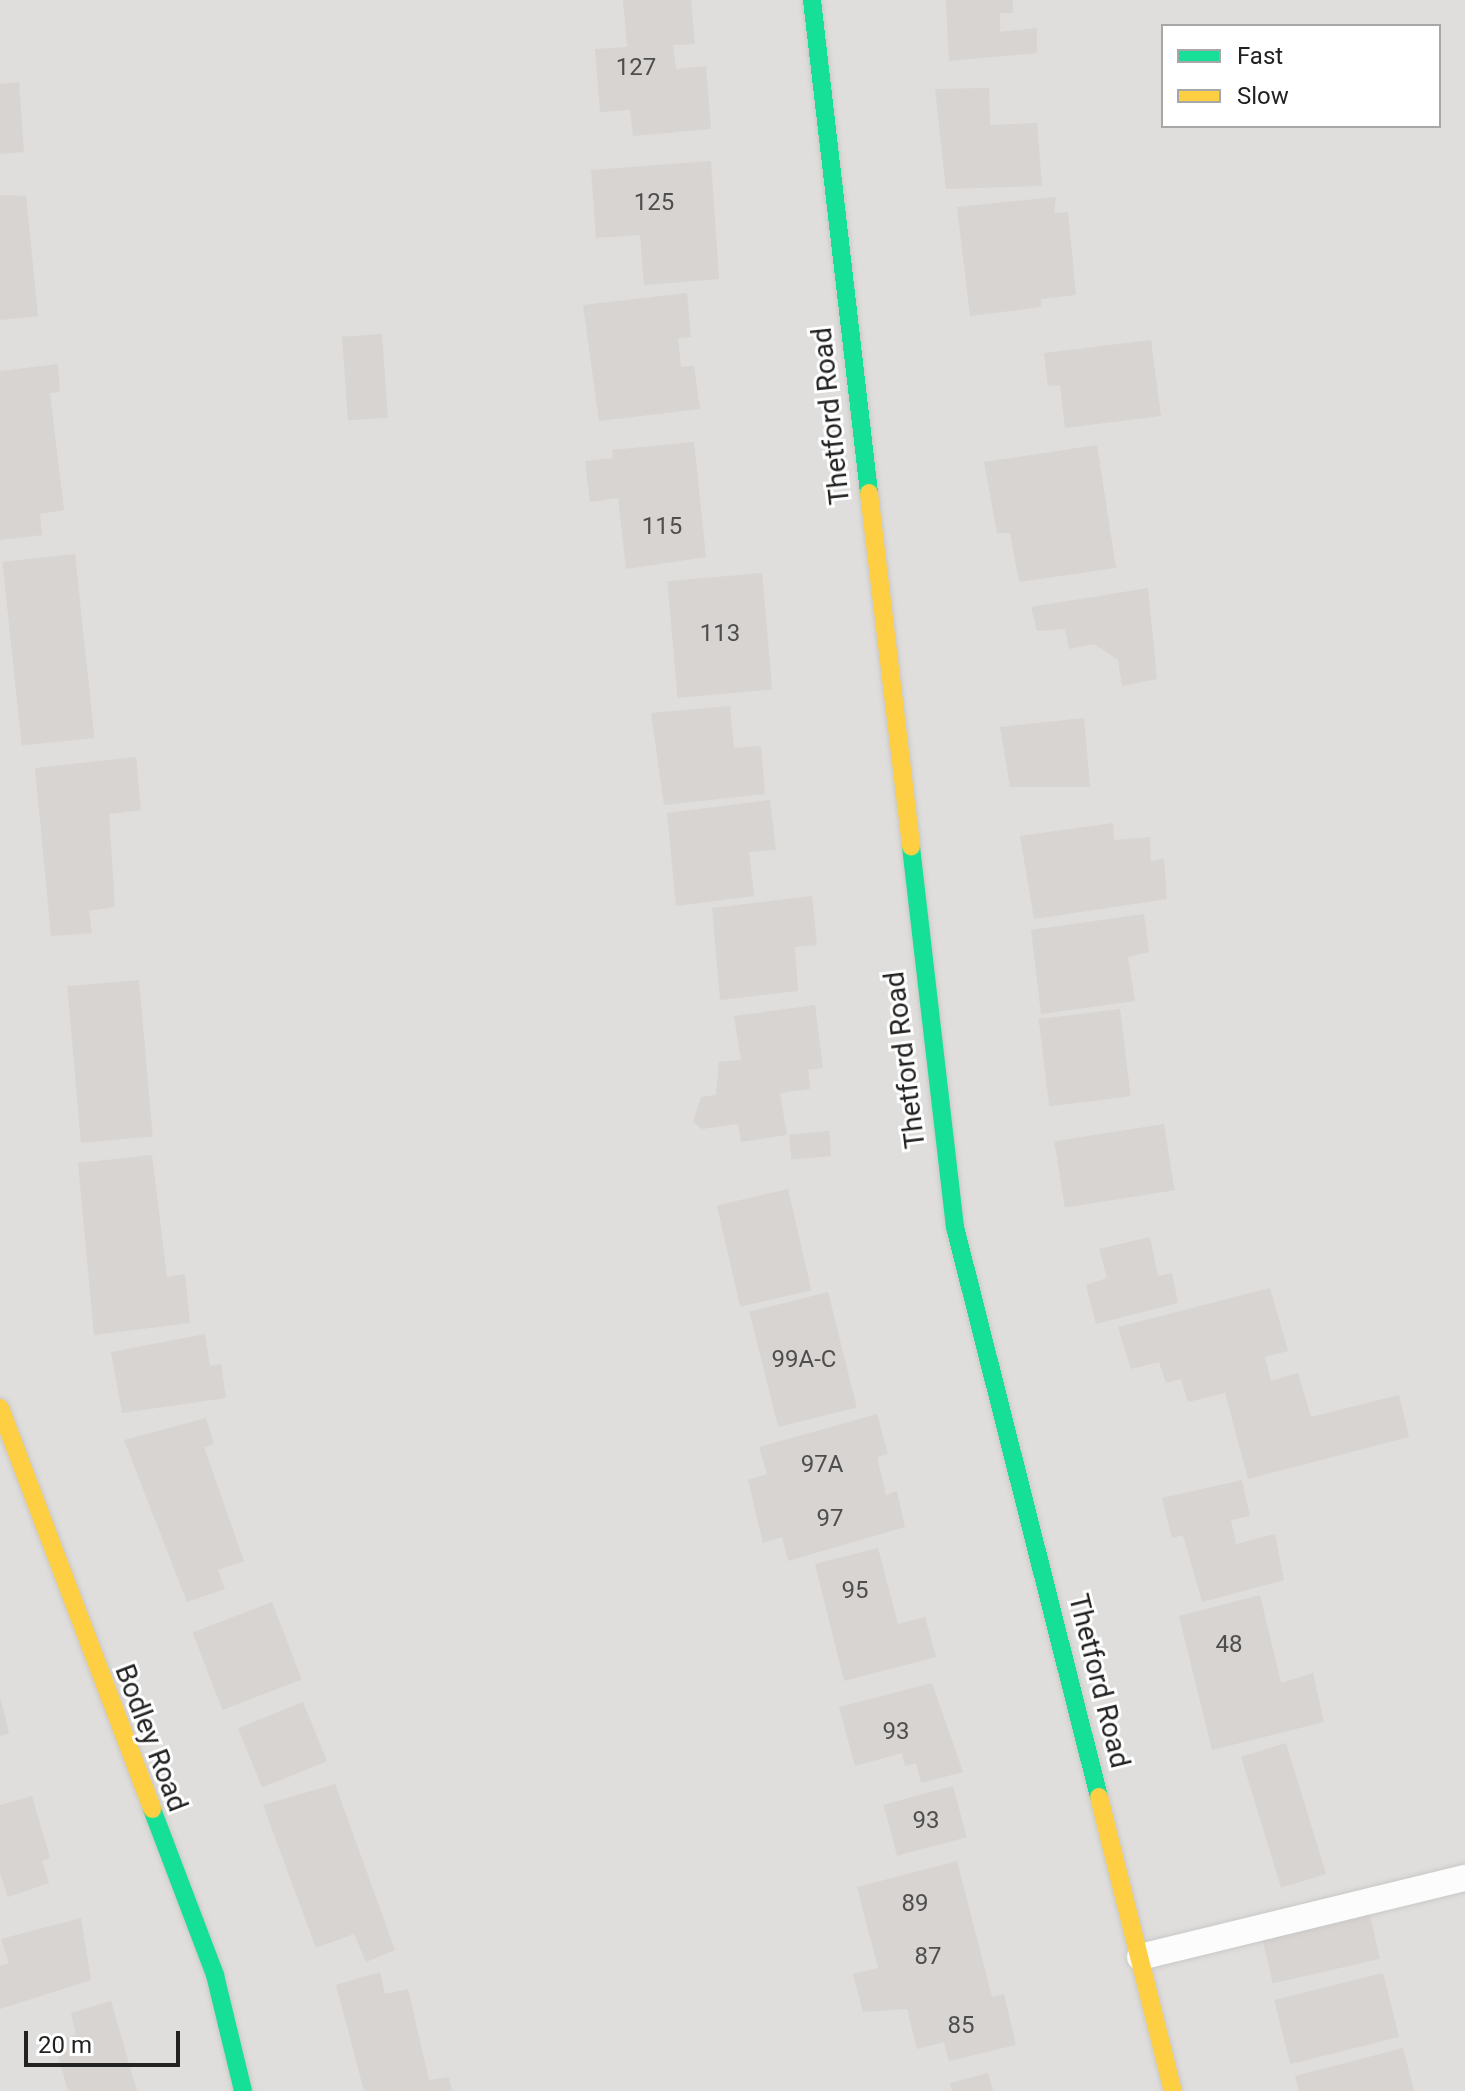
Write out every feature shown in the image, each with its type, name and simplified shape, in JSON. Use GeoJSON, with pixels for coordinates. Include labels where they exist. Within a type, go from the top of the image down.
{"type":"FeatureCollection","features":[{"type":"Feature","properties":{"kind":"street","name":"Thetford Road"},"geometry":{"type":"LineString","coordinates":[[812,0],[955,1227],[1173,2091]]}},
{"type":"Feature","properties":{"kind":"street","name":"Bodley Road"},"geometry":{"type":"LineString","coordinates":[[0,1408],[215,1975],[243,2091]]}},
{"type":"Feature","properties":{"kind":"lane"},"geometry":{"type":"LineString","coordinates":[[1140,1957],[1465,1878]]}},
{"type":"Feature","properties":{"kind":"shaded area"},"geometry":{"type":"Polygon","coordinates":[[[0,0],[1465,0],[1465,2091],[0,2091],[0,0]]]}},
{"type":"Feature","properties":{"kind":"building"},"geometry":{"type":"Polygon","coordinates":[[[623,0],[691,0],[695,44],[673,45],[676,69],[706,66],[711,129],[633,136],[630,110],[600,112],[595,49],[627,47],[623,0]]]}},
{"type":"Feature","properties":{"kind":"building"},"geometry":{"type":"Polygon","coordinates":[[[946,0],[1013,0],[1013,13],[1000,13],[1000,32],[1037,28],[1037,53],[949,61],[946,0]]]}},
{"type":"Feature","properties":{"kind":"building"},"geometry":{"type":"Polygon","coordinates":[[[19,82],[24,152],[0,154],[0,84],[19,82]]]}},
{"type":"Feature","properties":{"kind":"building"},"geometry":{"type":"Polygon","coordinates":[[[989,88],[990,125],[1037,123],[1042,186],[946,189],[935,89],[989,88]]]}},
{"type":"Feature","properties":{"kind":"building"},"geometry":{"type":"Polygon","coordinates":[[[711,161],[719,279],[644,285],[640,235],[596,238],[591,170],[711,161]]]}},
{"type":"Feature","properties":{"kind":"building"},"geometry":{"type":"Polygon","coordinates":[[[0,195],[26,196],[38,316],[0,320],[0,195]]]}},
{"type":"Feature","properties":{"kind":"building"},"geometry":{"type":"Polygon","coordinates":[[[1056,197],[1054,213],[1068,212],[1076,295],[1041,299],[1041,307],[970,316],[957,207],[1056,197]]]}},
{"type":"Feature","properties":{"kind":"building"},"geometry":{"type":"Polygon","coordinates":[[[687,293],[691,337],[678,338],[681,367],[694,366],[700,409],[599,421],[583,305],[687,293]]]}},
{"type":"Feature","properties":{"kind":"building"},"geometry":{"type":"Polygon","coordinates":[[[382,334],[388,418],[348,421],[342,337],[382,334]]]}},
{"type":"Feature","properties":{"kind":"building"},"geometry":{"type":"Polygon","coordinates":[[[1151,340],[1161,416],[1065,428],[1060,385],[1048,386],[1044,353],[1151,340]]]}},
{"type":"Feature","properties":{"kind":"building"},"geometry":{"type":"Polygon","coordinates":[[[58,364],[60,392],[50,393],[64,510],[40,514],[42,535],[0,540],[0,371],[58,364]]]}},
{"type":"Feature","properties":{"kind":"building"},"geometry":{"type":"Polygon","coordinates":[[[694,442],[706,557],[626,569],[618,498],[590,502],[585,461],[613,458],[612,450],[694,442]]]}},
{"type":"Feature","properties":{"kind":"building"},"geometry":{"type":"Polygon","coordinates":[[[1097,445],[1116,568],[1019,582],[1010,533],[997,533],[984,462],[1097,445]]]}},
{"type":"Feature","properties":{"kind":"building"},"geometry":{"type":"Polygon","coordinates":[[[75,554],[94,738],[22,746],[2,562],[75,554]]]}},
{"type":"Feature","properties":{"kind":"building"},"geometry":{"type":"Polygon","coordinates":[[[762,573],[772,690],[678,698],[667,581],[762,573]]]}},
{"type":"Feature","properties":{"kind":"building"},"geometry":{"type":"Polygon","coordinates":[[[1148,588],[1157,679],[1122,686],[1118,660],[1094,644],[1069,649],[1065,629],[1037,631],[1031,607],[1148,588]]]}},
{"type":"Feature","properties":{"kind":"building"},"geometry":{"type":"Polygon","coordinates":[[[730,706],[734,748],[761,746],[765,794],[664,805],[651,713],[730,706]]]}},
{"type":"Feature","properties":{"kind":"building"},"geometry":{"type":"Polygon","coordinates":[[[1084,718],[1090,787],[1010,787],[1000,727],[1084,718]]]}},
{"type":"Feature","properties":{"kind":"building"},"geometry":{"type":"Polygon","coordinates":[[[136,757],[141,810],[109,814],[115,907],[89,911],[92,933],[51,936],[35,768],[136,757]]]}},
{"type":"Feature","properties":{"kind":"building"},"geometry":{"type":"Polygon","coordinates":[[[770,800],[776,850],[749,852],[754,896],[676,906],[667,813],[770,800]]]}},
{"type":"Feature","properties":{"kind":"building"},"geometry":{"type":"Polygon","coordinates":[[[1113,823],[1114,840],[1150,837],[1151,861],[1164,859],[1167,899],[1034,919],[1020,836],[1113,823]]]}},
{"type":"Feature","properties":{"kind":"building"},"geometry":{"type":"Polygon","coordinates":[[[812,896],[817,945],[795,947],[798,991],[720,1000],[712,908],[812,896]]]}},
{"type":"Feature","properties":{"kind":"building"},"geometry":{"type":"Polygon","coordinates":[[[1144,914],[1149,952],[1128,957],[1135,1001],[1041,1014],[1031,930],[1144,914]]]}},
{"type":"Feature","properties":{"kind":"building"},"geometry":{"type":"Polygon","coordinates":[[[139,980],[153,1136],[81,1143],[67,986],[139,980]]]}},
{"type":"Feature","properties":{"kind":"building"},"geometry":{"type":"Polygon","coordinates":[[[815,1005],[823,1068],[808,1070],[810,1089],[780,1093],[787,1135],[741,1142],[738,1124],[702,1129],[693,1122],[701,1097],[716,1095],[719,1062],[741,1060],[734,1016],[815,1005]]]}},
{"type":"Feature","properties":{"kind":"building"},"geometry":{"type":"Polygon","coordinates":[[[1120,1009],[1131,1096],[1049,1106],[1039,1019],[1120,1009]]]}},
{"type":"Feature","properties":{"kind":"building"},"geometry":{"type":"Polygon","coordinates":[[[1164,1124],[1174,1190],[1065,1208],[1054,1141],[1164,1124]]]}},
{"type":"Feature","properties":{"kind":"building"},"geometry":{"type":"Polygon","coordinates":[[[829,1131],[831,1156],[791,1159],[789,1134],[829,1131]]]}},
{"type":"Feature","properties":{"kind":"building"},"geometry":{"type":"Polygon","coordinates":[[[152,1155],[167,1277],[185,1274],[190,1323],[94,1335],[78,1163],[152,1155]]]}},
{"type":"Feature","properties":{"kind":"building"},"geometry":{"type":"Polygon","coordinates":[[[788,1189],[811,1290],[740,1307],[717,1205],[788,1189]]]}},
{"type":"Feature","properties":{"kind":"building"},"geometry":{"type":"Polygon","coordinates":[[[1150,1237],[1158,1276],[1172,1273],[1178,1303],[1096,1324],[1086,1285],[1107,1278],[1099,1249],[1150,1237]]]}},
{"type":"Feature","properties":{"kind":"building"},"geometry":{"type":"Polygon","coordinates":[[[1270,1288],[1288,1351],[1265,1357],[1271,1381],[1298,1373],[1311,1417],[1399,1395],[1409,1437],[1248,1479],[1225,1393],[1188,1402],[1181,1379],[1166,1383],[1159,1362],[1131,1369],[1118,1327],[1270,1288]]]}},
{"type":"Feature","properties":{"kind":"building"},"geometry":{"type":"Polygon","coordinates":[[[828,1292],[857,1407],[778,1427],[749,1312],[828,1292]]]}},
{"type":"Feature","properties":{"kind":"building"},"geometry":{"type":"Polygon","coordinates":[[[205,1334],[210,1366],[221,1364],[226,1398],[122,1413],[111,1352],[205,1334]]]}},
{"type":"Feature","properties":{"kind":"building"},"geometry":{"type":"Polygon","coordinates":[[[877,1414],[888,1454],[877,1457],[886,1495],[897,1491],[905,1527],[788,1561],[782,1537],[763,1543],[748,1480],[767,1474],[759,1447],[877,1414]]]}},
{"type":"Feature","properties":{"kind":"building"},"geometry":{"type":"Polygon","coordinates":[[[206,1418],[214,1444],[204,1447],[244,1561],[218,1570],[225,1589],[187,1602],[124,1440],[206,1418]]]}},
{"type":"Feature","properties":{"kind":"building"},"geometry":{"type":"Polygon","coordinates":[[[1242,1480],[1250,1516],[1231,1520],[1236,1544],[1275,1534],[1284,1580],[1202,1602],[1183,1535],[1172,1538],[1162,1498],[1242,1480]]]}},
{"type":"Feature","properties":{"kind":"building"},"geometry":{"type":"Polygon","coordinates":[[[878,1548],[898,1624],[925,1617],[936,1657],[844,1681],[815,1564],[878,1548]]]}},
{"type":"Feature","properties":{"kind":"building"},"geometry":{"type":"Polygon","coordinates":[[[1260,1595],[1281,1683],[1313,1673],[1324,1722],[1212,1750],[1179,1616],[1260,1595]]]}},
{"type":"Feature","properties":{"kind":"building"},"geometry":{"type":"Polygon","coordinates":[[[272,1602],[302,1679],[222,1710],[193,1632],[272,1602]]]}},
{"type":"Feature","properties":{"kind":"building"},"geometry":{"type":"Polygon","coordinates":[[[932,1683],[963,1772],[921,1783],[916,1763],[905,1766],[902,1753],[855,1766],[839,1707],[932,1683]]]}},
{"type":"Feature","properties":{"kind":"building"},"geometry":{"type":"Polygon","coordinates":[[[0,1701],[9,1733],[0,1736],[0,1701]]]}},
{"type":"Feature","properties":{"kind":"building"},"geometry":{"type":"Polygon","coordinates":[[[303,1702],[327,1761],[262,1788],[238,1728],[303,1702]]]}},
{"type":"Feature","properties":{"kind":"building"},"geometry":{"type":"Polygon","coordinates":[[[1286,1743],[1326,1874],[1281,1888],[1241,1757],[1286,1743]]]}},
{"type":"Feature","properties":{"kind":"building"},"geometry":{"type":"Polygon","coordinates":[[[335,1784],[395,1950],[366,1962],[354,1934],[316,1948],[263,1805],[335,1784]]]}},
{"type":"Feature","properties":{"kind":"building"},"geometry":{"type":"Polygon","coordinates":[[[953,1786],[967,1837],[897,1856],[883,1805],[953,1786]]]}},
{"type":"Feature","properties":{"kind":"building"},"geometry":{"type":"Polygon","coordinates":[[[32,1796],[50,1858],[42,1861],[49,1883],[8,1897],[0,1873],[0,1805],[32,1796]]]}},
{"type":"Feature","properties":{"kind":"building"},"geometry":{"type":"Polygon","coordinates":[[[957,1861],[992,1997],[1004,1994],[1016,2045],[949,2061],[944,2042],[917,2049],[907,2009],[863,2012],[853,1974],[878,1968],[857,1887],[957,1861]]]}},
{"type":"Feature","properties":{"kind":"building"},"geometry":{"type":"Polygon","coordinates":[[[1368,1907],[1380,1959],[1273,1983],[1261,1932],[1368,1907]]]}},
{"type":"Feature","properties":{"kind":"building"},"geometry":{"type":"Polygon","coordinates":[[[81,1918],[91,1980],[0,2009],[0,1966],[9,1963],[1,1939],[81,1918]]]}},
{"type":"Feature","properties":{"kind":"building"},"geometry":{"type":"Polygon","coordinates":[[[380,1972],[385,1994],[408,1989],[429,2080],[449,2077],[452,2091],[364,2091],[336,1985],[380,1972]]]}},
{"type":"Feature","properties":{"kind":"building"},"geometry":{"type":"Polygon","coordinates":[[[1383,1973],[1399,2037],[1290,2064],[1274,2000],[1383,1973]]]}},
{"type":"Feature","properties":{"kind":"building"},"geometry":{"type":"Polygon","coordinates":[[[111,2001],[137,2091],[68,2091],[54,2041],[76,2035],[71,2013],[111,2001]]]}},
{"type":"Feature","properties":{"kind":"building"},"geometry":{"type":"Polygon","coordinates":[[[1403,2048],[1414,2091],[1299,2091],[1295,2076],[1403,2048]]]}},
{"type":"Feature","properties":{"kind":"building"},"geometry":{"type":"Polygon","coordinates":[[[988,2073],[993,2091],[952,2091],[950,2083],[988,2073]]]}},
{"type":"Feature","properties":{"kind":"traffic: fast"},"geometry":{"type":"LineString","coordinates":[[812,0],[869,493]]}},
{"type":"Feature","properties":{"kind":"traffic: fast"},"geometry":{"type":"LineString","coordinates":[[911,847],[955,1227],[1099,1797]]}},
{"type":"Feature","properties":{"kind":"traffic: fast"},"geometry":{"type":"LineString","coordinates":[[152,1809],[215,1975],[243,2091]]}},
{"type":"Feature","properties":{"kind":"traffic: slow"},"geometry":{"type":"LineString","coordinates":[[869,493],[911,847]]}},
{"type":"Feature","properties":{"kind":"traffic: slow"},"geometry":{"type":"LineString","coordinates":[[0,1408],[152,1809]]}},
{"type":"Feature","properties":{"kind":"traffic: slow"},"geometry":{"type":"LineString","coordinates":[[1099,1797],[1173,2091]]}}]}
